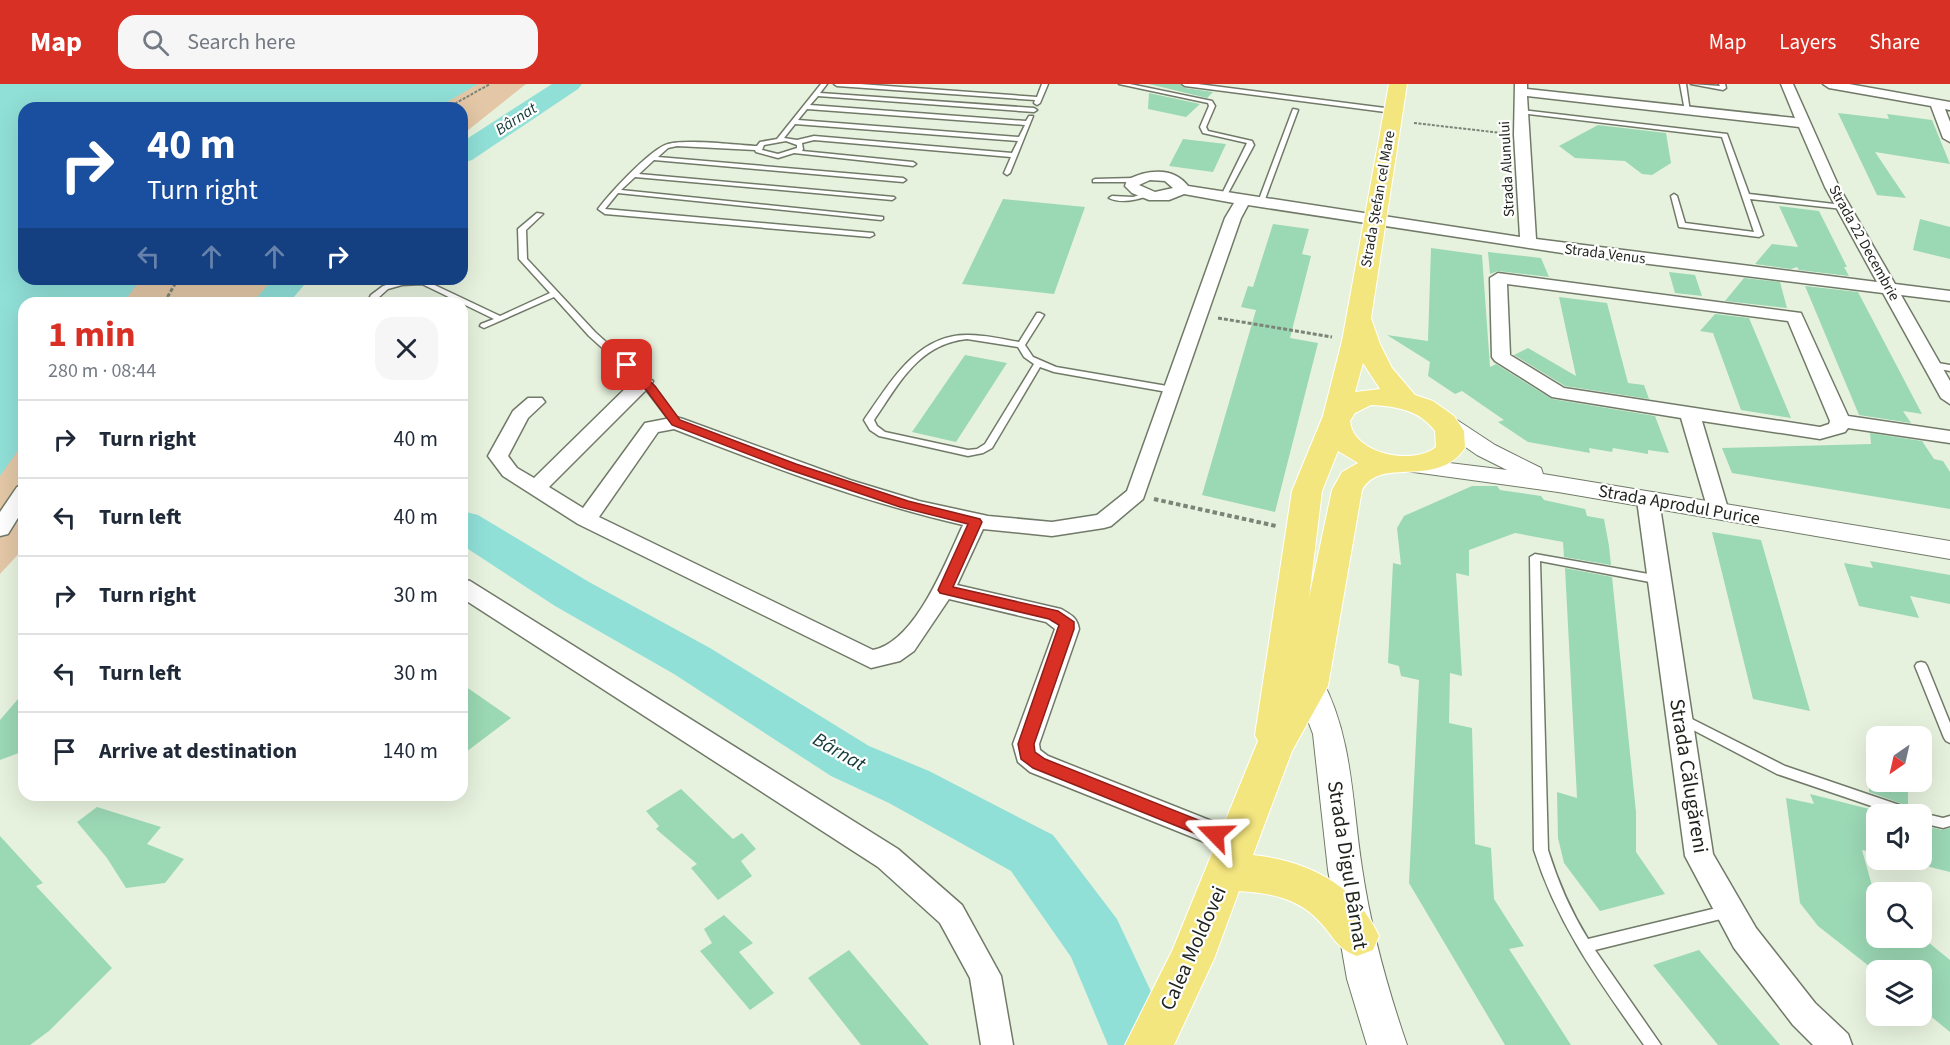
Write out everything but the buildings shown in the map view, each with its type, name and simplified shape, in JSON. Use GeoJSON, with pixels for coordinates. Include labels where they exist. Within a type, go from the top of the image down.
{"type":"FeatureCollection","features":[{"type":"Feature","properties":{"kind":"main road","name":"Strada Ștefan cel Mare"},"geometry":{"type":"LineString","coordinates":[[1273,749],[1299,532],[1307,492],[1335,419],[1355,341],[1398,84]]}},
{"type":"Feature","properties":{"kind":"main road"},"geometry":{"type":"LineString","coordinates":[[1359,315],[1366,348],[1376,366],[1405,400]]}},
{"type":"Feature","properties":{"kind":"main road"},"geometry":{"type":"LineString","coordinates":[[1370,397],[1405,400],[1423,406],[1449,425],[1454,437],[1452,448],[1428,463],[1396,463],[1348,446],[1338,435],[1335,419],[1343,406],[1370,397]]}},
{"type":"Feature","properties":{"kind":"main road"},"geometry":{"type":"LineString","coordinates":[[1273,749],[1310,686],[1343,502],[1353,479],[1396,463]]}},
{"type":"Feature","properties":{"kind":"main road"},"geometry":{"type":"LineString","coordinates":[[1293,584],[1310,610],[1299,661],[1310,686]]}},
{"type":"Feature","properties":{"kind":"main road","name":"Calea Moldovei"},"geometry":{"type":"LineString","coordinates":[[1149,1045],[1191,959],[1273,749]]}},
{"type":"Feature","properties":{"kind":"main road"},"geometry":{"type":"LineString","coordinates":[[1232,857],[1298,883],[1328,900],[1357,936]]}},
{"type":"Feature","properties":{"kind":"street","name":"Strada 22 Decembrie"},"geometry":{"type":"LineString","coordinates":[[1787,84],[1802,123],[1843,207],[1950,398]]}},
{"type":"Feature","properties":{"kind":"street"},"geometry":{"type":"LineString","coordinates":[[1829,84],[1950,106]]}},
{"type":"Feature","properties":{"kind":"street","name":"Strada Alunului"},"geometry":{"type":"LineString","coordinates":[[1528,243],[1521,135],[1521,88],[1688,111],[1802,123]]}},
{"type":"Feature","properties":{"kind":"street"},"geometry":{"type":"LineString","coordinates":[[1936,103],[1950,138]]}},
{"type":"Feature","properties":{"kind":"street"},"geometry":{"type":"LineString","coordinates":[[1145,176],[1161,176],[1175,180],[1181,189],[1171,195],[1137,188],[1145,176]]}},
{"type":"Feature","properties":{"kind":"street","name":"Strada Venus"},"geometry":{"type":"LineString","coordinates":[[1181,189],[1374,221],[1569,249],[1950,296]]}},
{"type":"Feature","properties":{"kind":"street"},"geometry":{"type":"LineString","coordinates":[[586,519],[652,427],[676,423],[791,467],[904,504],[975,522],[1048,530],[1102,522],[1129,507],[1136,494],[1233,218],[1252,201]]}},
{"type":"Feature","properties":{"kind":"street"},"geometry":{"type":"LineString","coordinates":[[1569,249],[1575,288]]}},
{"type":"Feature","properties":{"kind":"street"},"geometry":{"type":"LineString","coordinates":[[1498,278],[1795,317],[1840,421],[1838,428],[1820,433],[1690,414],[1559,393],[1502,357],[1498,278]]}},
{"type":"Feature","properties":{"kind":"street"},"geometry":{"type":"LineString","coordinates":[[536,488],[644,381]]}},
{"type":"Feature","properties":{"kind":"street"},"geometry":{"type":"LineString","coordinates":[[535,402],[520,415],[498,456],[510,472],[586,519],[871,659],[894,654],[911,638],[945,590],[975,522]]}},
{"type":"Feature","properties":{"kind":"street"},"geometry":{"type":"LineString","coordinates":[[1690,414],[1718,512]]}},
{"type":"Feature","properties":{"kind":"street"},"geometry":{"type":"LineString","coordinates":[[1840,421],[1950,437]]}},
{"type":"Feature","properties":{"kind":"street"},"geometry":{"type":"LineString","coordinates":[[1449,425],[1505,461],[1558,483]]}},
{"type":"Feature","properties":{"kind":"street","name":"Strada Aprodul Purice"},"geometry":{"type":"LineString","coordinates":[[1396,463],[1558,483],[1950,550]]}},
{"type":"Feature","properties":{"kind":"street","name":"Strada Călugăreni"},"geometry":{"type":"LineString","coordinates":[[1648,500],[1699,856],[1745,938],[1804,1014],[1836,1045]]}},
{"type":"Feature","properties":{"kind":"street"},"geometry":{"type":"LineString","coordinates":[[0,529],[18,501]]}},
{"type":"Feature","properties":{"kind":"street"},"geometry":{"type":"LineString","coordinates":[[945,590],[1053,615],[1066,622],[1066,629],[1026,744],[1027,755],[1039,764],[1232,857]]}},
{"type":"Feature","properties":{"kind":"street"},"geometry":{"type":"LineString","coordinates":[[468,591],[888,858],[951,914],[985,976],[998,1045]]}},
{"type":"Feature","properties":{"kind":"street","name":"Strada Digul Bârnat"},"geometry":{"type":"LineString","coordinates":[[1310,686],[1329,734],[1345,870],[1357,936],[1366,979],[1387,1045]]}},
{"type":"Feature","properties":{"kind":"lane"},"geometry":{"type":"LineString","coordinates":[[780,139],[824,84]]}},
{"type":"Feature","properties":{"kind":"lane"},"geometry":{"type":"LineString","coordinates":[[837,84],[1039,99]]}},
{"type":"Feature","properties":{"kind":"lane"},"geometry":{"type":"LineString","coordinates":[[1007,173],[1044,84]]}},
{"type":"Feature","properties":{"kind":"lane"},"geometry":{"type":"LineString","coordinates":[[1122,84],[1210,102],[1212,106],[1203,127],[1205,132],[1250,142],[1251,145],[1224,196]]}},
{"type":"Feature","properties":{"kind":"lane"},"geometry":{"type":"LineString","coordinates":[[1185,84],[1393,116]]}},
{"type":"Feature","properties":{"kind":"lane"},"geometry":{"type":"LineString","coordinates":[[1683,84],[1688,111]]}},
{"type":"Feature","properties":{"kind":"lane"},"geometry":{"type":"LineString","coordinates":[[1694,84],[1723,88],[1722,84]]}},
{"type":"Feature","properties":{"kind":"lane"},"geometry":{"type":"LineString","coordinates":[[816,94],[1034,110]]}},
{"type":"Feature","properties":{"kind":"lane"},"geometry":{"type":"LineString","coordinates":[[806,107],[1028,123]]}},
{"type":"Feature","properties":{"kind":"lane"},"geometry":{"type":"LineString","coordinates":[[1252,201],[1295,110]]}},
{"type":"Feature","properties":{"kind":"lane"},"geometry":{"type":"LineString","coordinates":[[1521,112],[1725,135],[1759,235],[1682,225],[1674,196]]}},
{"type":"Feature","properties":{"kind":"lane"},"geometry":{"type":"LineString","coordinates":[[794,122],[1021,139]]}},
{"type":"Feature","properties":{"kind":"lane"},"geometry":{"type":"LineString","coordinates":[[870,235],[602,211],[616,191],[652,158],[666,147],[677,144],[757,148],[762,143],[780,139],[798,142],[814,138],[1015,155]]}},
{"type":"Feature","properties":{"kind":"lane"},"geometry":{"type":"LineString","coordinates":[[797,152],[801,147],[798,142]]}},
{"type":"Feature","properties":{"kind":"lane"},"geometry":{"type":"LineString","coordinates":[[757,148],[761,153],[772,156],[797,152],[913,164]]}},
{"type":"Feature","properties":{"kind":"lane"},"geometry":{"type":"LineString","coordinates":[[652,158],[903,180]]}},
{"type":"Feature","properties":{"kind":"lane"},"geometry":{"type":"LineString","coordinates":[[633,175],[892,198]]}},
{"type":"Feature","properties":{"kind":"lane"},"geometry":{"type":"LineString","coordinates":[[616,191],[880,218]]}},
{"type":"Feature","properties":{"kind":"lane"},"geometry":{"type":"LineString","coordinates":[[1746,196],[1843,207]]}},
{"type":"Feature","properties":{"kind":"lane"},"geometry":{"type":"LineString","coordinates":[[539,214],[522,229],[523,259],[592,334],[644,381],[676,423]]}},
{"type":"Feature","properties":{"kind":"lane"},"geometry":{"type":"LineString","coordinates":[[374,297],[376,292],[395,285]]}},
{"type":"Feature","properties":{"kind":"lane"},"geometry":{"type":"LineString","coordinates":[[429,285],[451,297]]}},
{"type":"Feature","properties":{"kind":"lane"},"geometry":{"type":"LineString","coordinates":[[484,326],[554,294]]}},
{"type":"Feature","properties":{"kind":"lane"},"geometry":{"type":"LineString","coordinates":[[468,306],[501,319]]}},
{"type":"Feature","properties":{"kind":"lane"},"geometry":{"type":"LineString","coordinates":[[1021,345],[1040,315]]}},
{"type":"Feature","properties":{"kind":"lane"},"geometry":{"type":"LineString","coordinates":[[1021,345],[964,337],[942,341],[921,351],[869,420],[873,428],[882,435],[968,453],[980,451],[988,446],[1038,364]]}},
{"type":"Feature","properties":{"kind":"lane"},"geometry":{"type":"LineString","coordinates":[[1021,345],[1028,358],[1054,369],[1173,390]]}},
{"type":"Feature","properties":{"kind":"lane"},"geometry":{"type":"LineString","coordinates":[[1932,365],[1950,368]]}},
{"type":"Feature","properties":{"kind":"lane"},"geometry":{"type":"LineString","coordinates":[[1653,1045],[1571,928],[1549,881],[1541,850],[1535,557],[1661,581]]}},
{"type":"Feature","properties":{"kind":"lane"},"geometry":{"type":"LineString","coordinates":[[1921,666],[1950,738]]}},
{"type":"Feature","properties":{"kind":"lane"},"geometry":{"type":"LineString","coordinates":[[1680,718],[1781,770],[1880,804]]}},
{"type":"Feature","properties":{"kind":"lane"},"geometry":{"type":"LineString","coordinates":[[1932,820],[1943,823],[1950,821]]}},
{"type":"Feature","properties":{"kind":"lane"},"geometry":{"type":"LineString","coordinates":[[1584,946],[1729,911]]}},
{"type":"Feature","properties":{"kind":"path"},"geometry":{"type":"LineString","coordinates":[[458,102],[490,84]]}},
{"type":"Feature","properties":{"kind":"path"},"geometry":{"type":"LineString","coordinates":[[1393,116],[1521,135]]}},
{"type":"Feature","properties":{"kind":"path"},"geometry":{"type":"LineString","coordinates":[[1199,315],[1355,341]]}},
{"type":"Feature","properties":{"kind":"path"},"geometry":{"type":"LineString","coordinates":[[1136,494],[1299,532]]}},
{"type":"Feature","properties":{"kind":"shaded area"},"geometry":{"type":"Polygon","coordinates":[[[0,84],[526,84],[468,130],[468,102],[18,102],[18,285],[272,285],[258,297],[18,297],[18,554],[0,574],[0,84]]]}},
{"type":"Feature","properties":{"kind":"water"},"geometry":{"type":"Polygon","coordinates":[[[0,84],[478,84],[447,102],[18,102],[18,285],[136,285],[128,297],[18,297],[18,450],[0,476],[0,84]]]}},
{"type":"Feature","properties":{"kind":"waterway","name":"Bârnat"},"geometry":{"type":"LineString","coordinates":[[468,150],[569,84]]}},
{"type":"Feature","properties":{"kind":"waterway","name":"Bârnat"},"geometry":{"type":"LineString","coordinates":[[276,297],[286,285]]}},
{"type":"Feature","properties":{"kind":"waterway","name":"Bârnat"},"geometry":{"type":"LineString","coordinates":[[468,529],[572,594],[692,661],[850,761],[909,787],[1032,853],[1095,939],[1142,1045]]}},
{"type":"Feature","properties":{"kind":"route"},"geometry":{"type":"LineString","coordinates":[[627,365],[651,388],[676,423],[791,467],[904,504],[975,522],[945,590],[1053,615],[1066,622],[1066,629],[1026,744],[1027,755],[1039,764],[1215,834]]}}]}
